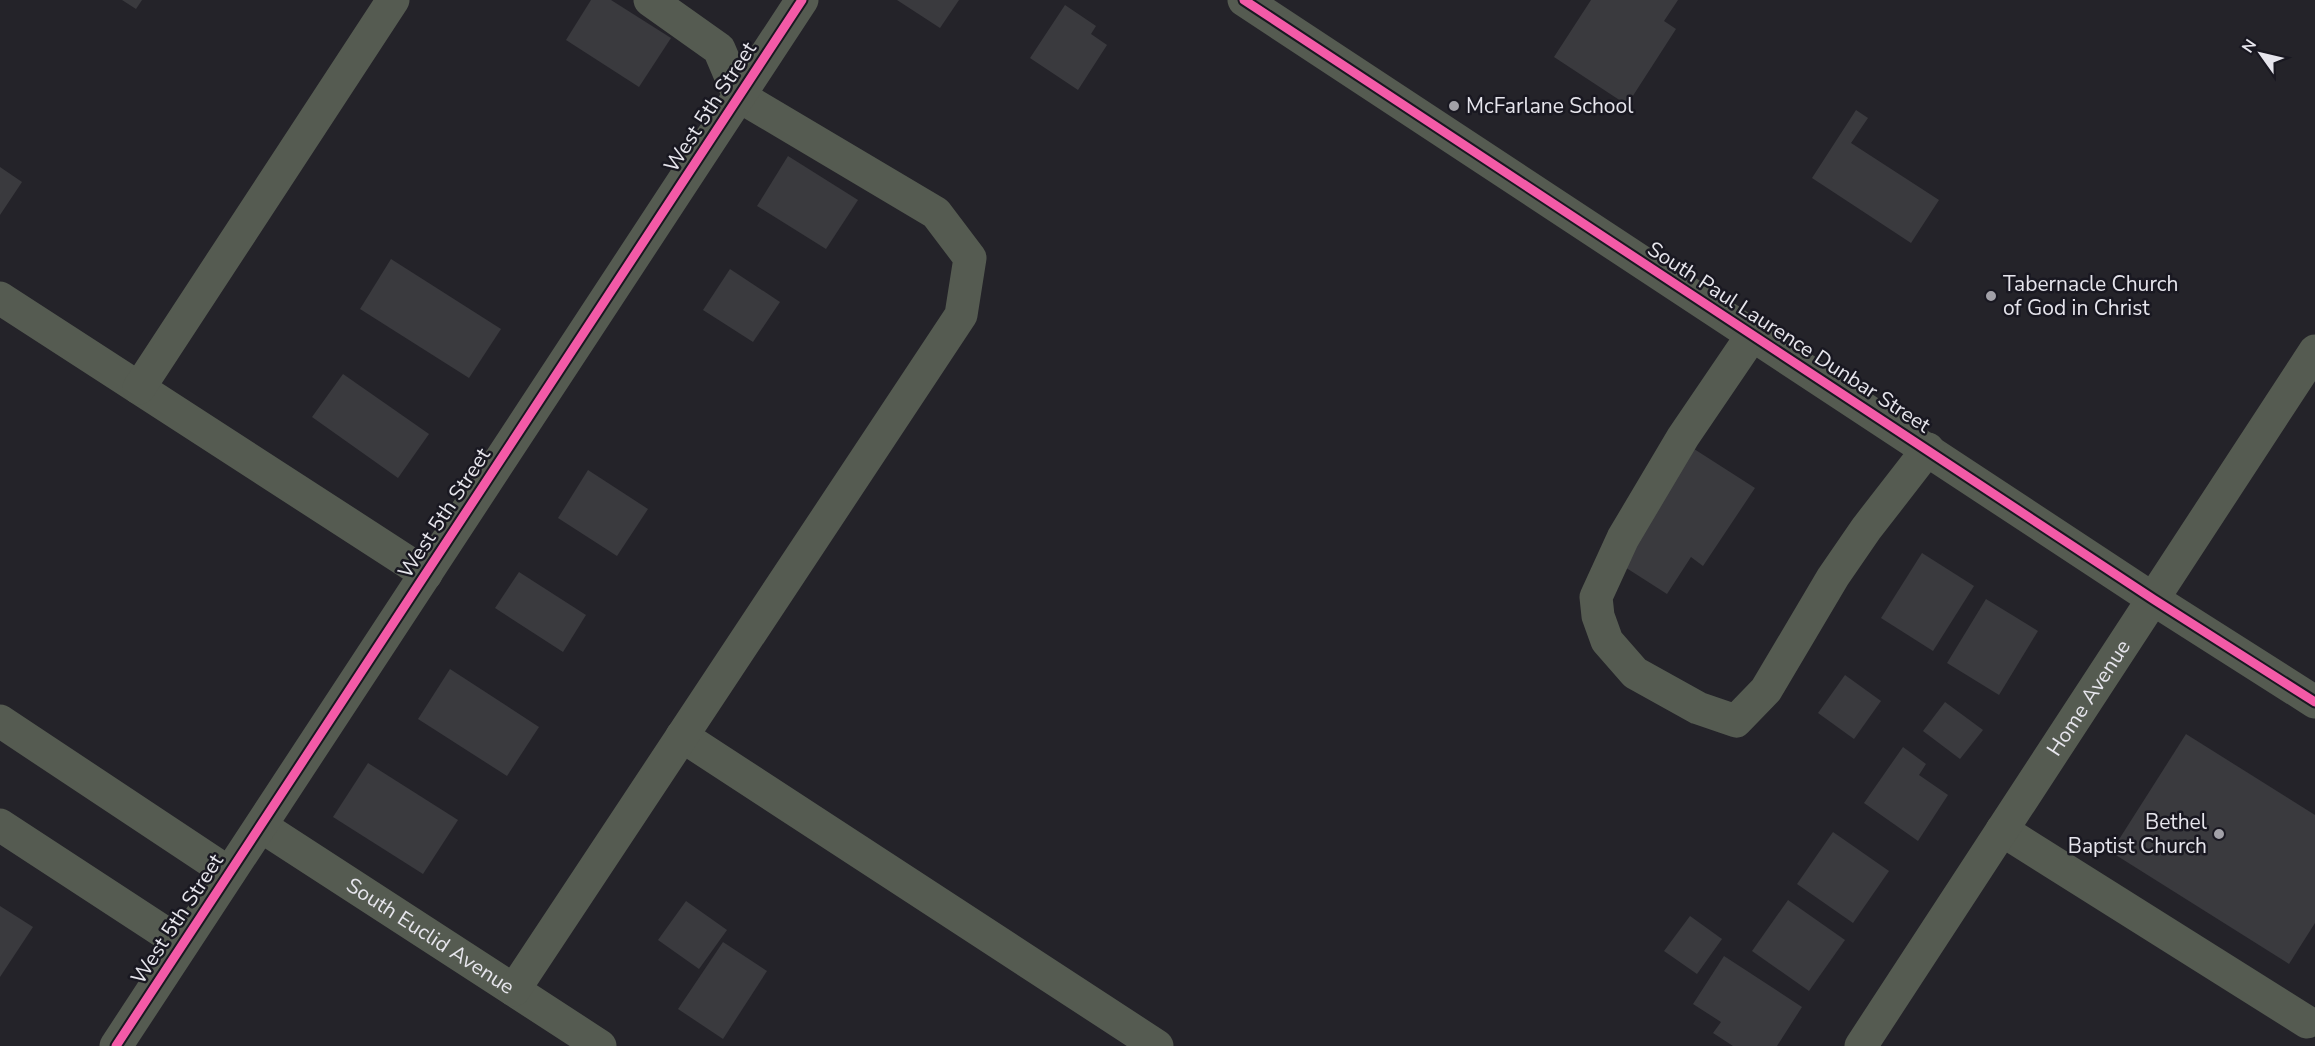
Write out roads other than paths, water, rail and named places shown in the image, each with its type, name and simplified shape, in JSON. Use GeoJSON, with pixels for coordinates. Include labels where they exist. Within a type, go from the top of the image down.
{"type":"FeatureCollection","features":[{"type":"Feature","properties":{"kind":"street"},"geometry":{"type":"LineString","coordinates":[[139,388],[393,0]]}},
{"type":"Feature","properties":{"kind":"street"},"geometry":{"type":"LineString","coordinates":[[514,990],[962,315],[970,258],[936,213],[739,96],[719,49],[651,0]]}},
{"type":"Feature","properties":{"kind":"street","name":"West 5th Street"},"geometry":{"type":"LineString","coordinates":[[116,1046],[802,0]]}},
{"type":"Feature","properties":{"kind":"street","name":"South Paul Laurence Dunbar Street"},"geometry":{"type":"LineString","coordinates":[[1244,0],[2153,599],[2315,702]]}},
{"type":"Feature","properties":{"kind":"street"},"geometry":{"type":"LineString","coordinates":[[0,298],[426,574]]}},
{"type":"Feature","properties":{"kind":"street"},"geometry":{"type":"LineString","coordinates":[[1753,334],[1665,467],[1623,538],[1596,597],[1598,616],[1607,641],[1635,673],[1698,708],[1737,721],[1766,690],[1833,578],[1866,529],[1928,449]]}},
{"type":"Feature","properties":{"kind":"street","name":"Home Avenue"},"geometry":{"type":"LineString","coordinates":[[1862,1046],[2315,351]]}},
{"type":"Feature","properties":{"kind":"street"},"geometry":{"type":"LineString","coordinates":[[0,721],[229,873]]}},
{"type":"Feature","properties":{"kind":"street"},"geometry":{"type":"LineString","coordinates":[[682,736],[1157,1046]]}},
{"type":"Feature","properties":{"kind":"street"},"geometry":{"type":"LineString","coordinates":[[0,825],[182,944]]}},
{"type":"Feature","properties":{"kind":"street","name":"South Euclid Avenue"},"geometry":{"type":"LineString","coordinates":[[261,826],[600,1046]]}},
{"type":"Feature","properties":{"kind":"street"},"geometry":{"type":"LineString","coordinates":[[2002,830],[2304,1026]]}},
{"type":"Feature","properties":{"kind":"place","name":"McFarlane School"},"geometry":{"type":"Point","coordinates":[1454,106]}},
{"type":"Feature","properties":{"kind":"place","name":"Tabernacle Church of God in Christ"},"geometry":{"type":"Point","coordinates":[1991,296]}},
{"type":"Feature","properties":{"kind":"place","name":"Bethel Baptist Church"},"geometry":{"type":"Point","coordinates":[2219,834]}}]}
